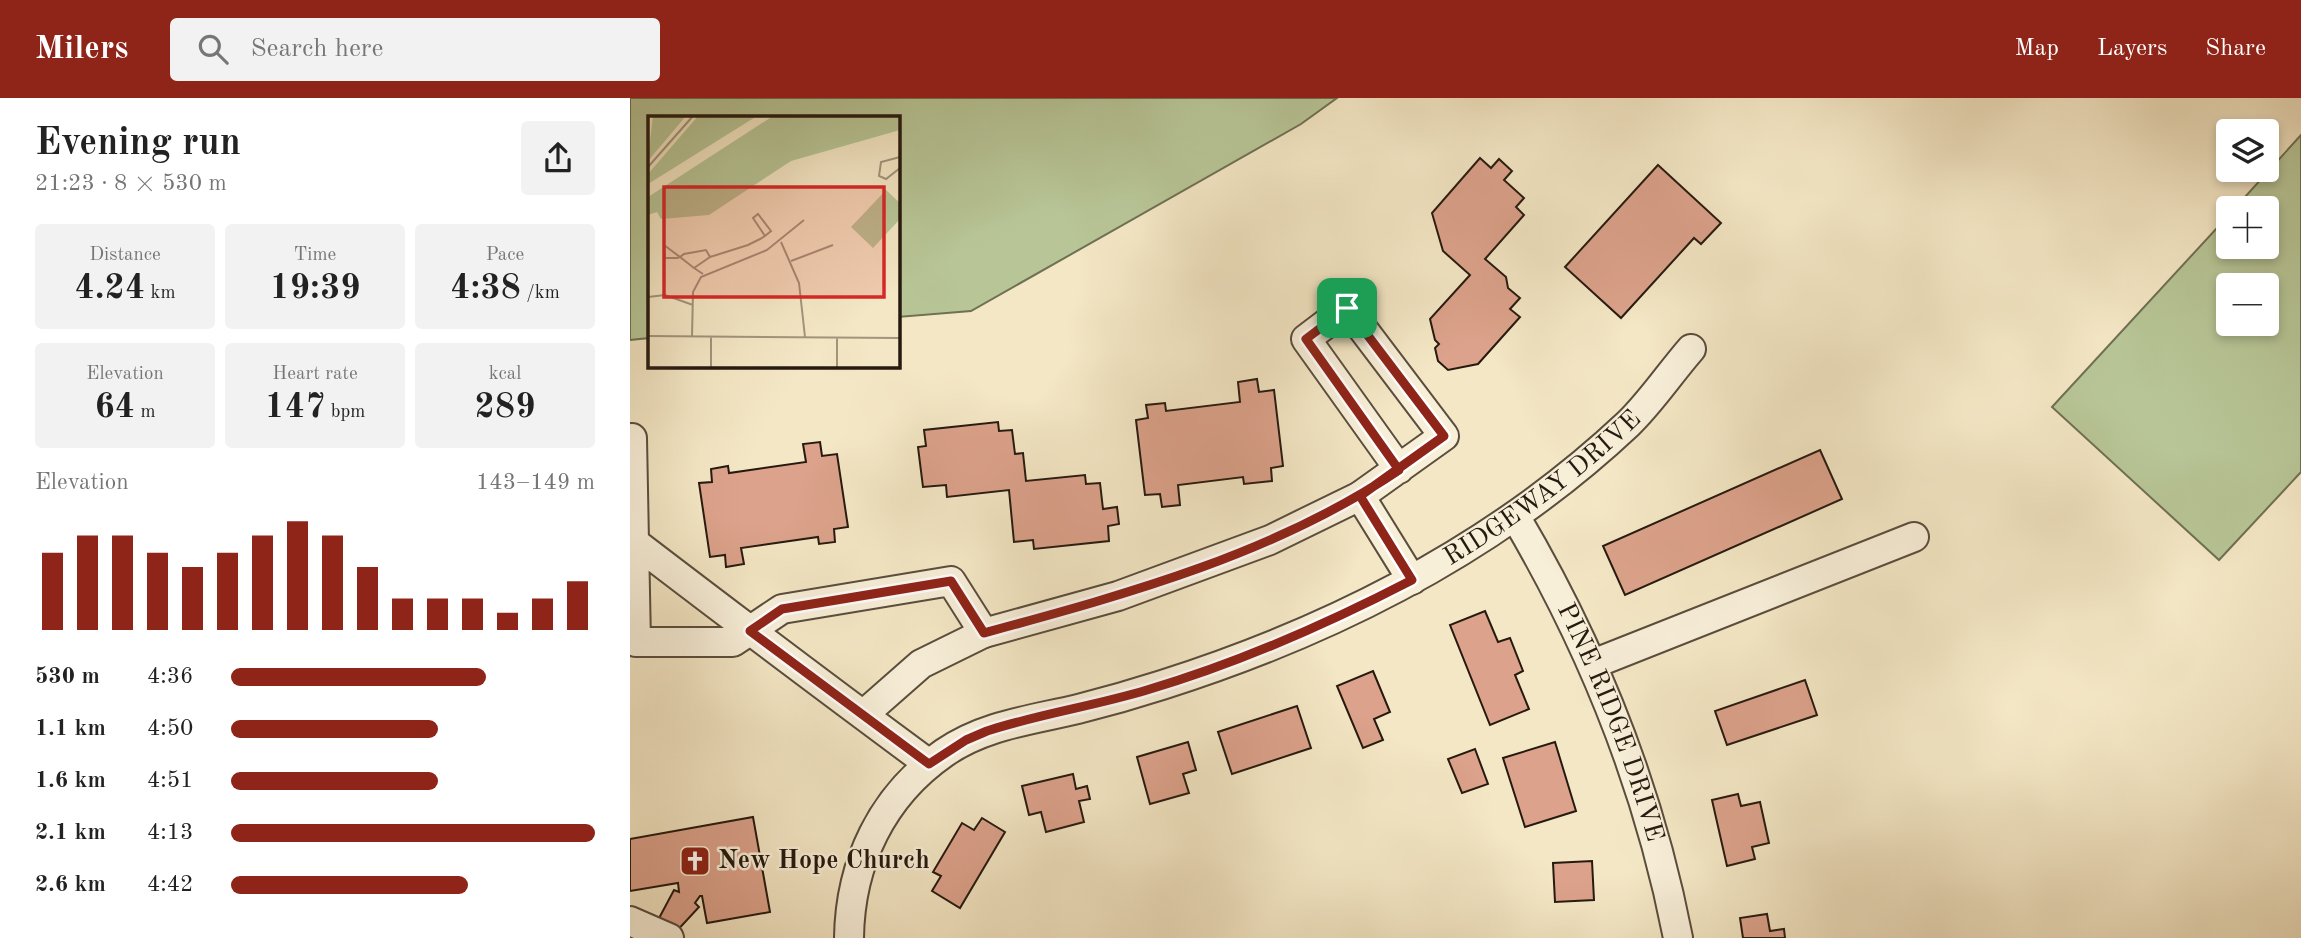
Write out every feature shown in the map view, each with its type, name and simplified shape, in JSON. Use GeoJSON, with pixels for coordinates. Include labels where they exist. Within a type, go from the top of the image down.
{"type":"FeatureCollection","features":[{"type":"Feature","properties":{"kind":"street"},"geometry":{"type":"LineString","coordinates":[[863,715],[920,664],[984,633],[1118,596],[1270,540],[1360,496],[1399,470],[1444,436],[1347,308],[1306,339],[1399,470]]}},
{"type":"Feature","properties":{"kind":"street","name":"RIDGEWAY DRIVE"},"geometry":{"type":"LineString","coordinates":[[849,938],[851,897],[866,846],[892,801],[929,764],[957,745],[987,731],[1147,690],[1251,654],[1352,611],[1412,580],[1515,516],[1630,422],[1691,349]]}},
{"type":"Feature","properties":{"kind":"street"},"geometry":{"type":"LineString","coordinates":[[632,438],[636,642],[733,642],[782,609],[951,581],[984,633]]}},
{"type":"Feature","properties":{"kind":"street"},"geometry":{"type":"LineString","coordinates":[[1360,496],[1412,580]]}},
{"type":"Feature","properties":{"kind":"street","name":"PINE RIDGE DRIVE"},"geometry":{"type":"LineString","coordinates":[[1515,516],[1557,591],[1593,664],[1637,776],[1654,831],[1678,938]]}},
{"type":"Feature","properties":{"kind":"street"},"geometry":{"type":"LineString","coordinates":[[1593,664],[1914,537]]}},
{"type":"Feature","properties":{"kind":"street"},"geometry":{"type":"LineString","coordinates":[[634,542],[929,764]]}},
{"type":"Feature","properties":{"kind":"street"},"geometry":{"type":"LineString","coordinates":[[630,921],[669,938]]}},
{"type":"Feature","properties":{"kind":"green space"},"geometry":{"type":"Polygon","coordinates":[[[630,98],[1337,98],[1301,124],[971,311],[900,317],[900,116],[648,116],[648,338],[630,340],[630,98]]]}},
{"type":"Feature","properties":{"kind":"green space"},"geometry":{"type":"Polygon","coordinates":[[[2301,135],[2301,472],[2219,560],[2052,407],[2216,229],[2216,259],[2279,259],[2279,196],[2246,196],[2259,182],[2279,182],[2279,159],[2301,135]]]}},
{"type":"Feature","properties":{"kind":"building"},"geometry":{"type":"Polygon","coordinates":[[[1480,158],[1491,168],[1499,159],[1512,171],[1504,180],[1524,198],[1516,207],[1524,215],[1485,259],[1506,277],[1508,288],[1520,298],[1510,309],[1520,317],[1478,364],[1448,370],[1438,361],[1435,348],[1439,344],[1435,340],[1430,319],[1470,275],[1443,251],[1432,213],[1480,158]]]}},
{"type":"Feature","properties":{"kind":"building"},"geometry":{"type":"Polygon","coordinates":[[[1658,165],[1721,223],[1701,244],[1694,238],[1621,318],[1565,267],[1658,165]]]}},
{"type":"Feature","properties":{"kind":"building"},"geometry":{"type":"Polygon","coordinates":[[[1257,379],[1259,392],[1274,390],[1283,466],[1271,468],[1272,481],[1244,484],[1243,477],[1178,485],[1180,505],[1162,507],[1160,494],[1145,495],[1136,420],[1148,418],[1146,405],[1165,403],[1166,411],[1240,402],[1238,382],[1257,379]]]}},
{"type":"Feature","properties":{"kind":"building"},"geometry":{"type":"Polygon","coordinates":[[[998,422],[999,431],[1012,430],[1015,454],[1023,453],[1026,481],[1085,475],[1086,484],[1100,483],[1103,509],[1117,507],[1119,524],[1108,526],[1109,541],[1034,549],[1033,540],[1014,542],[1009,490],[947,497],[946,485],[923,487],[918,447],[926,446],[924,430],[998,422]]]}},
{"type":"Feature","properties":{"kind":"building"},"geometry":{"type":"Polygon","coordinates":[[[820,442],[822,456],[837,454],[848,527],[834,529],[835,542],[819,544],[818,537],[741,548],[744,564],[726,567],[725,555],[710,557],[699,483],[712,482],[711,469],[728,466],[729,473],[806,462],[803,444],[820,442]]]}},
{"type":"Feature","properties":{"kind":"building"},"geometry":{"type":"Polygon","coordinates":[[[1820,450],[1842,499],[1625,595],[1603,546],[1820,450]]]}},
{"type":"Feature","properties":{"kind":"building"},"geometry":{"type":"Polygon","coordinates":[[[1485,611],[1498,642],[1510,638],[1523,671],[1515,675],[1529,709],[1490,725],[1450,625],[1485,611]]]}},
{"type":"Feature","properties":{"kind":"building"},"geometry":{"type":"Polygon","coordinates":[[[1373,671],[1390,712],[1374,719],[1383,740],[1363,748],[1337,686],[1373,671]]]}},
{"type":"Feature","properties":{"kind":"building"},"geometry":{"type":"Polygon","coordinates":[[[1805,680],[1817,715],[1727,745],[1715,711],[1805,680]]]}},
{"type":"Feature","properties":{"kind":"building"},"geometry":{"type":"Polygon","coordinates":[[[1297,706],[1311,748],[1232,774],[1218,732],[1297,706]]]}},
{"type":"Feature","properties":{"kind":"building"},"geometry":{"type":"Polygon","coordinates":[[[1188,742],[1196,770],[1183,774],[1189,793],[1150,804],[1137,757],[1188,742]]]}},
{"type":"Feature","properties":{"kind":"building"},"geometry":{"type":"Polygon","coordinates":[[[1555,742],[1576,811],[1525,827],[1503,758],[1555,742]]]}},
{"type":"Feature","properties":{"kind":"building"},"geometry":{"type":"Polygon","coordinates":[[[1475,749],[1488,784],[1462,793],[1448,759],[1475,749]]]}},
{"type":"Feature","properties":{"kind":"building"},"geometry":{"type":"Polygon","coordinates":[[[1073,774],[1076,789],[1087,786],[1090,799],[1079,801],[1084,822],[1046,832],[1041,812],[1029,815],[1022,786],[1073,774]]]}},
{"type":"Feature","properties":{"kind":"building"},"geometry":{"type":"Polygon","coordinates":[[[1738,794],[1741,806],[1760,802],[1769,843],[1752,847],[1755,859],[1727,866],[1712,800],[1738,794]]]}},
{"type":"Feature","properties":{"kind":"building","name":"New Hope Church"},"geometry":{"type":"Polygon","coordinates":[[[753,817],[770,912],[707,923],[700,896],[695,903],[699,907],[674,934],[657,922],[674,890],[679,892],[678,883],[630,891],[630,839],[753,817]]]}},
{"type":"Feature","properties":{"kind":"building"},"geometry":{"type":"Polygon","coordinates":[[[982,818],[1005,832],[960,908],[932,891],[941,876],[933,872],[962,823],[974,830],[982,818]]]}},
{"type":"Feature","properties":{"kind":"building"},"geometry":{"type":"Polygon","coordinates":[[[1592,861],[1594,900],[1555,902],[1553,863],[1592,861]]]}},
{"type":"Feature","properties":{"kind":"building"},"geometry":{"type":"Polygon","coordinates":[[[1767,914],[1770,931],[1784,929],[1785,938],[1743,938],[1740,918],[1767,914]]]}},
{"type":"Feature","properties":{"kind":"place","name":"New Hope Church"},"geometry":{"type":"Point","coordinates":[695,861]}},
{"type":"Feature","properties":{"kind":"route"},"geometry":{"type":"LineString","coordinates":[[1347,308],[1306,339],[1399,470],[1360,496],[1270,540],[1118,596],[984,633],[951,581],[782,609],[750,631],[929,764],[966,740],[987,731],[1147,690],[1284,641],[1352,611],[1412,580],[1360,496],[1399,470],[1444,436],[1347,308]]}}]}
